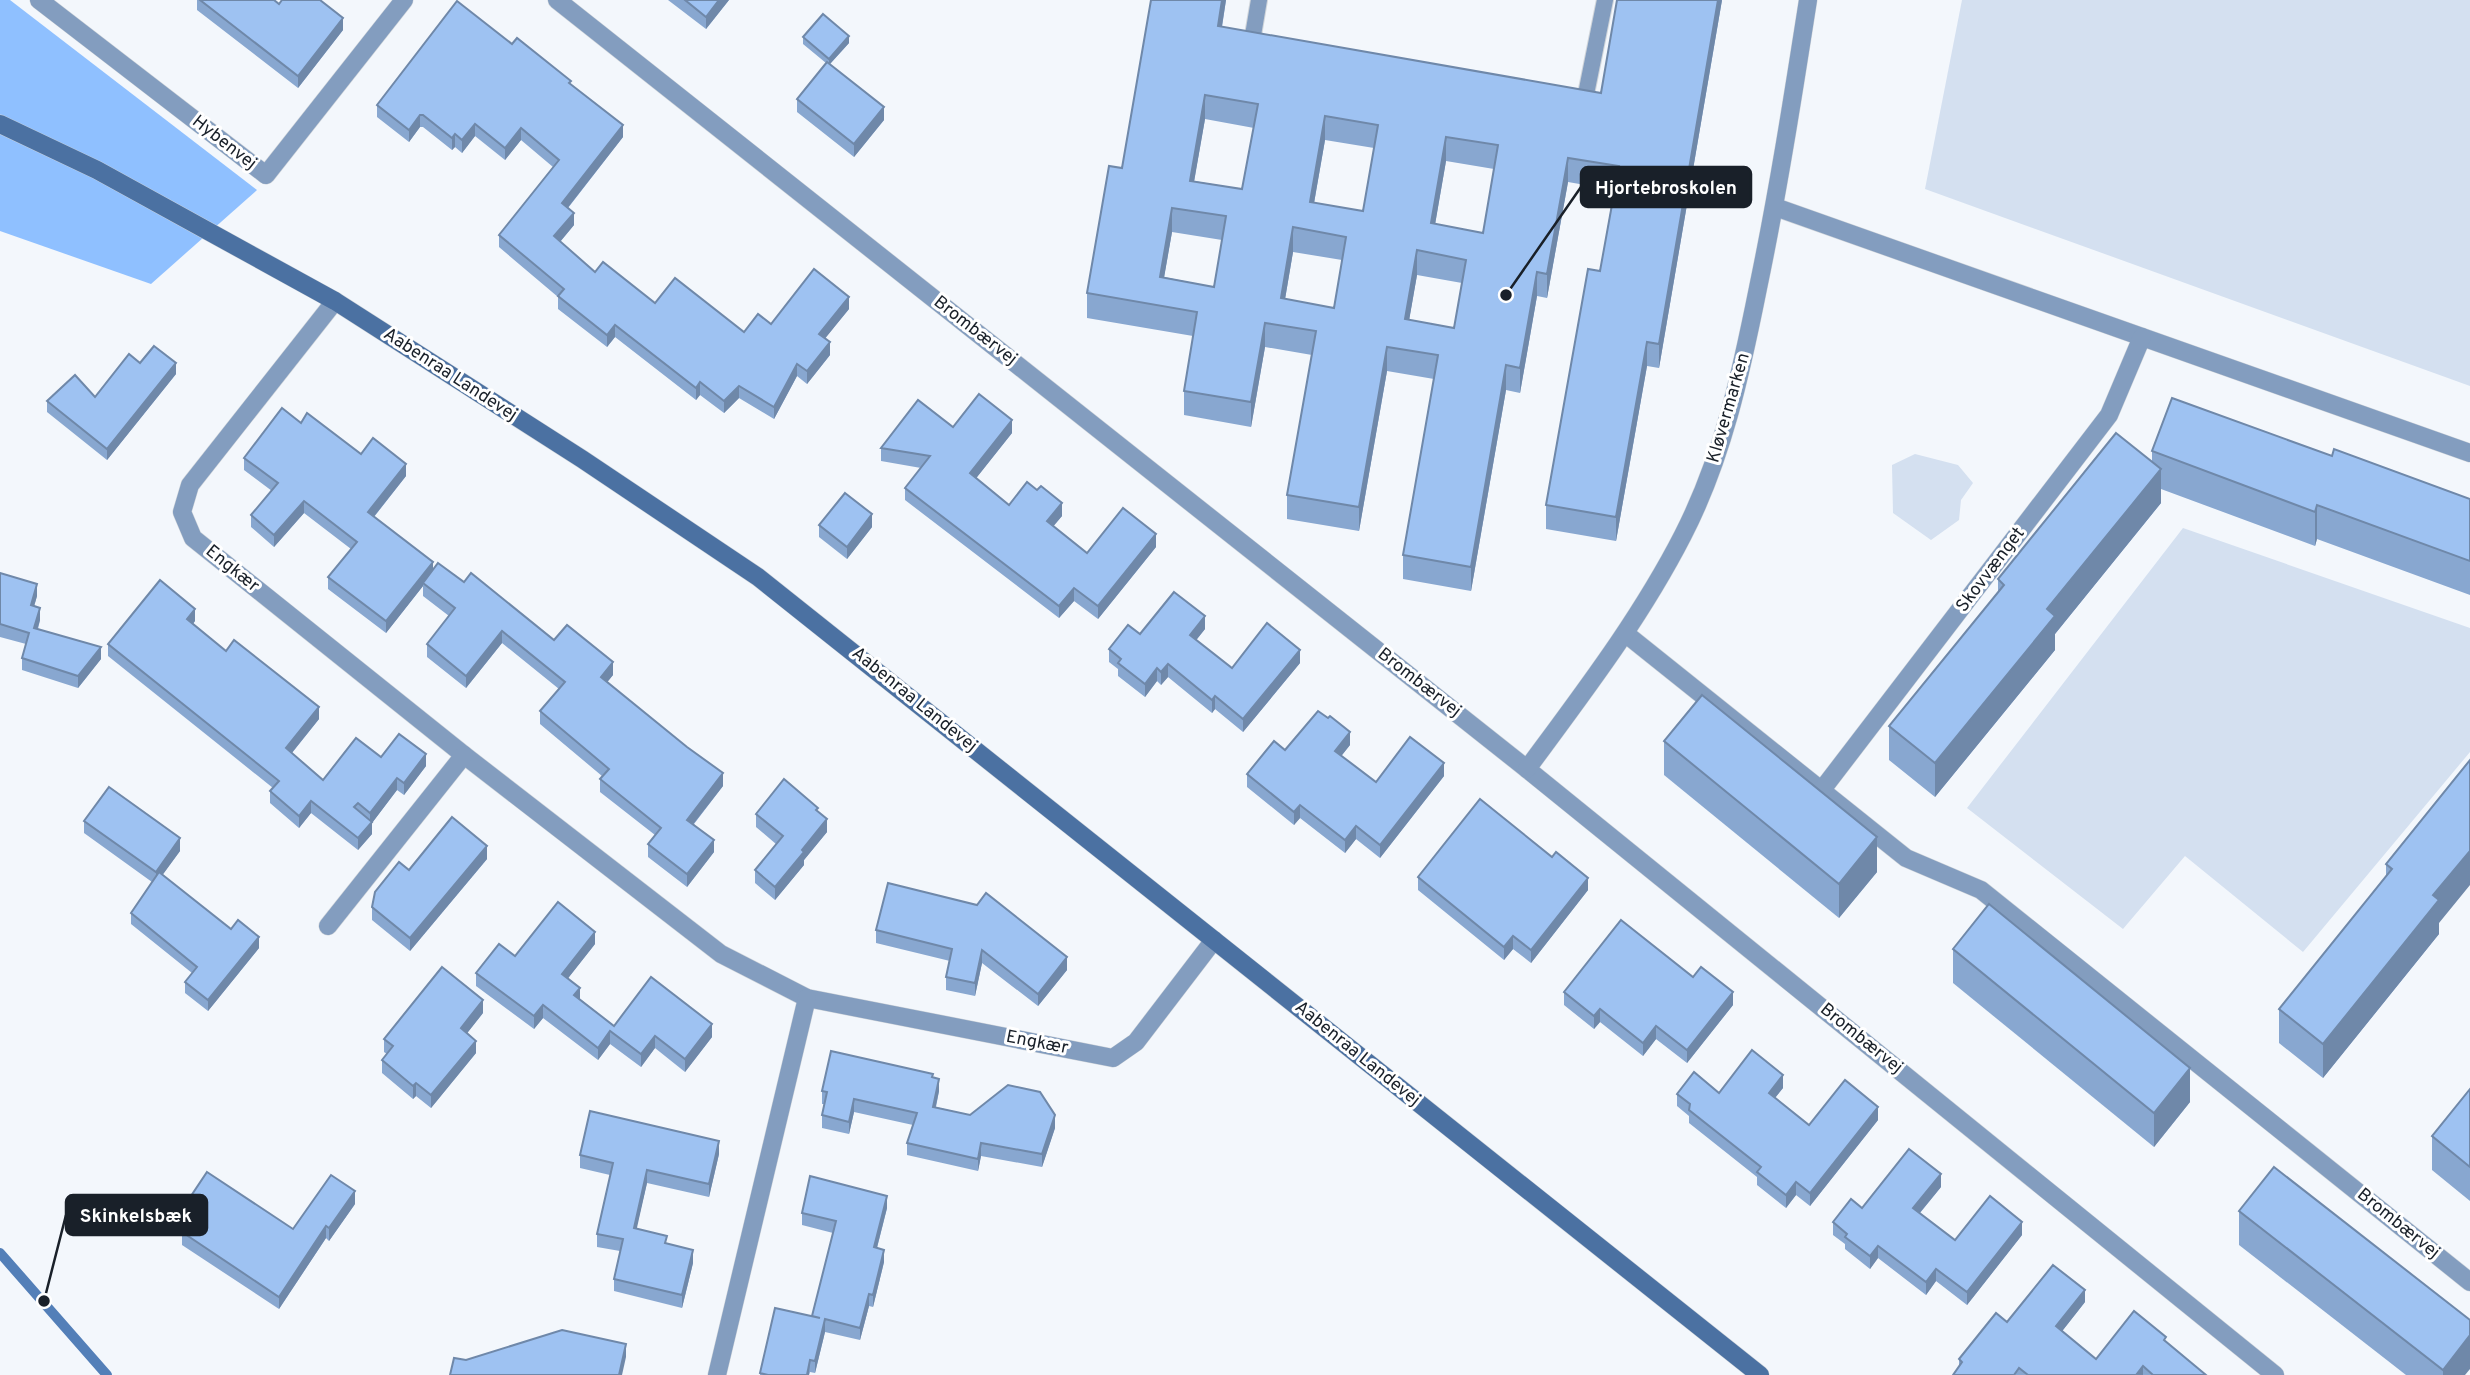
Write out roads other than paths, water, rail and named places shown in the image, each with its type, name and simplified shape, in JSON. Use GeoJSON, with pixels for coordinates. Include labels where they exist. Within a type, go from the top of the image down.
{"type":"FeatureCollection","features":[{"type":"Feature","properties":{"kind":"main road","name":"Aabenraa Landevej"},"geometry":{"type":"LineString","coordinates":[[0,124],[97,170],[335,301],[582,459],[758,576],[1760,1375]]}},
{"type":"Feature","properties":{"kind":"street","name":"Hybenvej"},"geometry":{"type":"LineString","coordinates":[[39,0],[265,175],[404,0]]}},
{"type":"Feature","properties":{"kind":"street","name":"Brombærvej"},"geometry":{"type":"LineString","coordinates":[[557,0],[1527,769],[2275,1375]]}},
{"type":"Feature","properties":{"kind":"street","name":"Kløvermarken"},"geometry":{"type":"LineString","coordinates":[[1527,769],[1626,634],[1684,535],[1717,457],[1740,380],[1775,207],[1808,0]]}},
{"type":"Feature","properties":{"kind":"street"},"geometry":{"type":"LineString","coordinates":[[1775,207],[2470,453]]}},
{"type":"Feature","properties":{"kind":"street","name":"Engkær"},"geometry":{"type":"LineString","coordinates":[[335,301],[190,485],[182,512],[193,538],[464,755],[721,954],[807,998],[1113,1058],[1136,1042],[1214,940]]}},
{"type":"Feature","properties":{"kind":"street","name":"Skovvænget"},"geometry":{"type":"LineString","coordinates":[[1821,792],[2109,415],[2142,337]]}},
{"type":"Feature","properties":{"kind":"street","name":"Brombærvej"},"geometry":{"type":"LineString","coordinates":[[1626,634],[1906,858],[1981,890],[2470,1282]]}},
{"type":"Feature","properties":{"kind":"street"},"geometry":{"type":"LineString","coordinates":[[328,926],[464,755]]}},
{"type":"Feature","properties":{"kind":"street"},"geometry":{"type":"LineString","coordinates":[[717,1375],[807,998]]}},
{"type":"Feature","properties":{"kind":"lane"},"geometry":{"type":"LineString","coordinates":[[1259,0],[1251,47],[1278,51]]}},
{"type":"Feature","properties":{"kind":"lane"},"geometry":{"type":"LineString","coordinates":[[1558,99],[1584,104],[1605,0]]}},
{"type":"Feature","properties":{"kind":"waterway"},"geometry":{"type":"LineString","coordinates":[[0,1253],[107,1375]]}},
{"type":"Feature","properties":{"kind":"place","name":"Hjortebroskolen"},"geometry":{"type":"Point","coordinates":[1506,295]}},
{"type":"Feature","properties":{"kind":"place","name":"Skinkelsbæk"},"geometry":{"type":"Point","coordinates":[44,1301]}}]}
